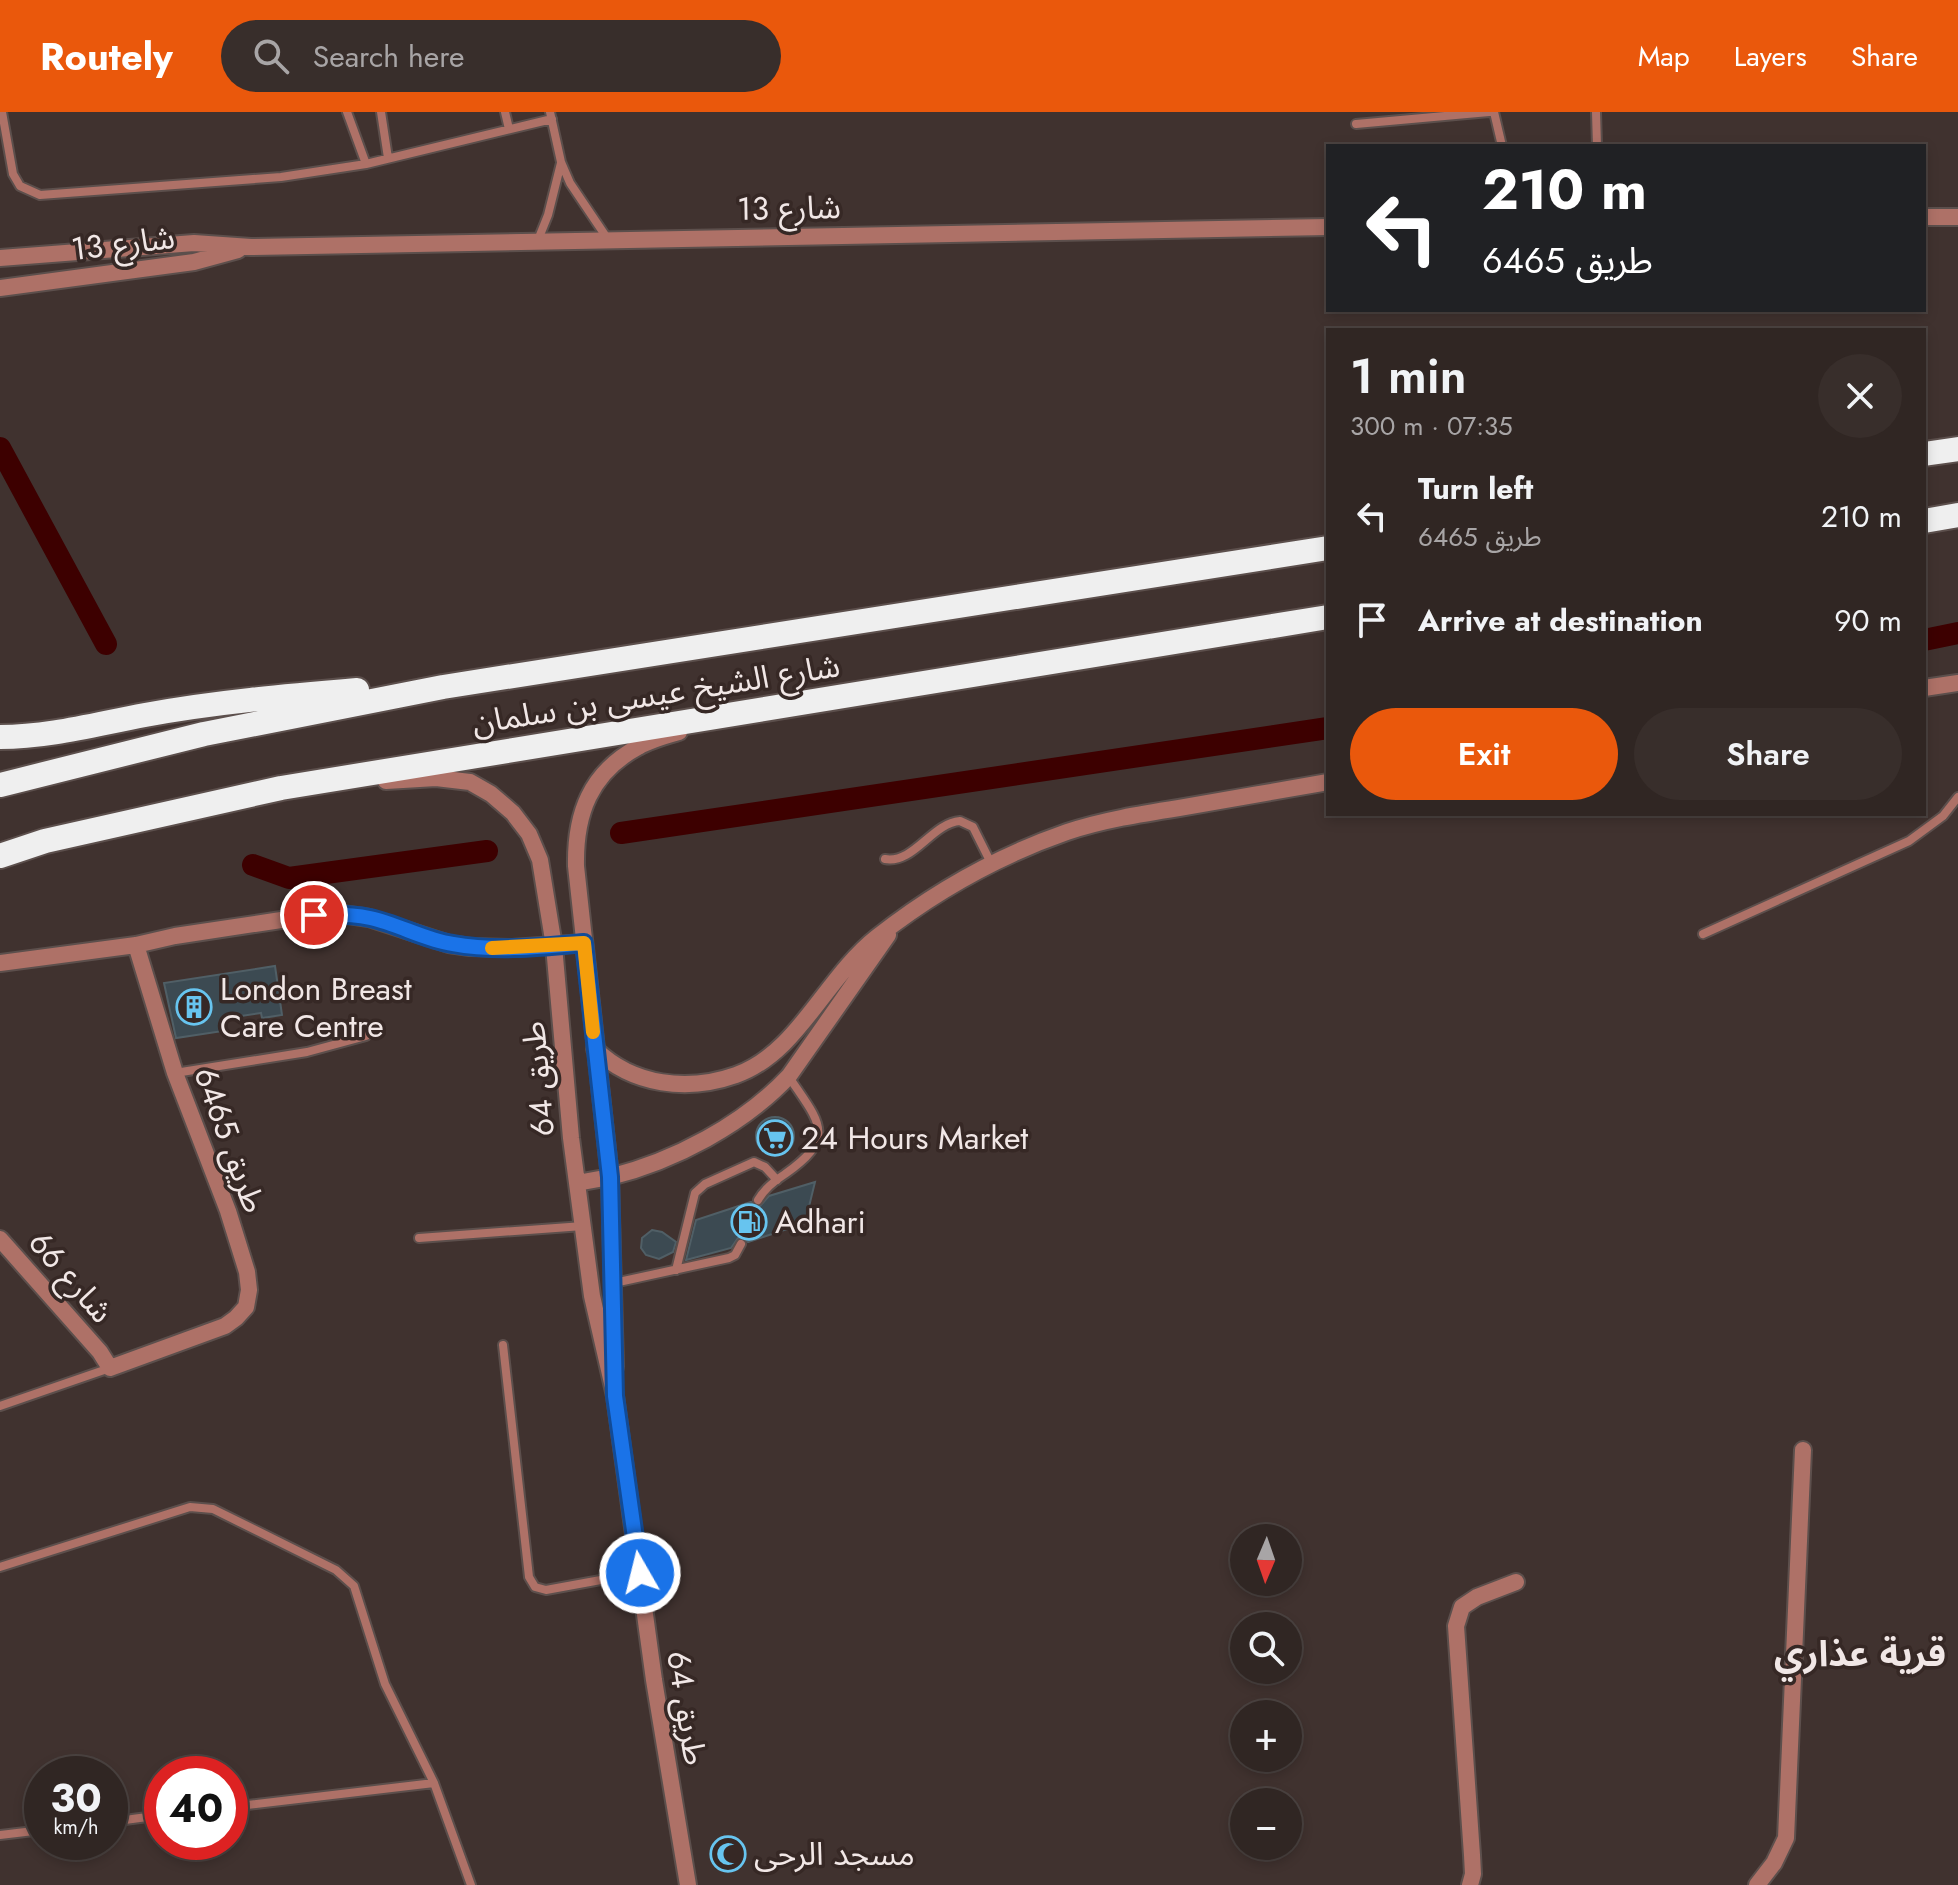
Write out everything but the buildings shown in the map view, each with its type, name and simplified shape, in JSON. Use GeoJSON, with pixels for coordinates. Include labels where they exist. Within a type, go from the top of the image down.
{"type":"FeatureCollection","features":[{"type":"Feature","properties":{"kind":"highway"},"geometry":{"type":"LineString","coordinates":[[1926,454],[1958,449]]}},
{"type":"Feature","properties":{"kind":"highway"},"geometry":{"type":"LineString","coordinates":[[1926,521],[1958,515]]}},
{"type":"Feature","properties":{"kind":"highway","name":"شارع الشيخ عيسى بن سلمان"},"geometry":{"type":"LineString","coordinates":[[0,785],[204,734],[443,687],[1326,548]]}},
{"type":"Feature","properties":{"kind":"highway","name":"شارع الشيخ عيسى بن سلمان"},"geometry":{"type":"LineString","coordinates":[[0,856],[45,841],[281,788],[1326,617]]}},
{"type":"Feature","properties":{"kind":"highway"},"geometry":{"type":"LineString","coordinates":[[0,737],[80,730],[145,715],[249,700],[368,689],[443,687]]}},
{"type":"Feature","properties":{"kind":"street"},"geometry":{"type":"LineString","coordinates":[[1926,217],[1958,217]]}},
{"type":"Feature","properties":{"kind":"street","name":"شارع 13"},"geometry":{"type":"LineString","coordinates":[[0,258],[194,243],[251,247],[1326,227]]}},
{"type":"Feature","properties":{"kind":"street","name":"شارع 13"},"geometry":{"type":"LineString","coordinates":[[0,288],[194,262],[251,247]]}},
{"type":"Feature","properties":{"kind":"street"},"geometry":{"type":"LineString","coordinates":[[1926,688],[1958,683]]}},
{"type":"Feature","properties":{"kind":"street","name":"طريق 64"},"geometry":{"type":"LineString","coordinates":[[615,1396],[610,1177],[584,943],[576,837],[582,809],[596,783],[616,762],[640,745],[732,714]]}},
{"type":"Feature","properties":{"kind":"street","name":"طريق 64"},"geometry":{"type":"LineString","coordinates":[[281,788],[436,778],[470,782],[491,794],[513,813],[529,834],[540,860],[554,946],[571,1138],[592,1296],[615,1396],[655,1692],[688,1885]]}},
{"type":"Feature","properties":{"kind":"street"},"geometry":{"type":"LineString","coordinates":[[595,1049],[625,1070],[648,1080],[699,1084],[721,1080],[758,1066],[774,1054],[861,950],[950,886],[991,863],[1069,831],[1109,820],[1326,782]]}},
{"type":"Feature","properties":{"kind":"street"},"geometry":{"type":"LineString","coordinates":[[0,963],[136,945],[298,917],[342,914],[369,918],[449,944],[470,947],[512,948],[584,943]]}},
{"type":"Feature","properties":{"kind":"street"},"geometry":{"type":"LineString","coordinates":[[577,1183],[610,1177],[655,1162],[717,1132],[775,1091],[789,1076],[896,924]]}},
{"type":"Feature","properties":{"kind":"street","name":"طريق 6465"},"geometry":{"type":"LineString","coordinates":[[110,1368],[225,1326],[246,1307],[249,1290],[247,1272],[228,1211],[175,1073],[136,945]]}},
{"type":"Feature","properties":{"kind":"street"},"geometry":{"type":"LineString","coordinates":[[774,1054],[789,1076]]}},
{"type":"Feature","properties":{"kind":"street","name":"شارع 66"},"geometry":{"type":"LineString","coordinates":[[0,1239],[100,1352],[110,1368]]}},
{"type":"Feature","properties":{"kind":"street"},"geometry":{"type":"LineString","coordinates":[[1757,1885],[1774,1863],[1786,1838],[1803,1450]]}},
{"type":"Feature","properties":{"kind":"street"},"geometry":{"type":"LineString","coordinates":[[1470,1885],[1472,1855],[1456,1626],[1462,1607],[1477,1597],[1516,1582]]}},
{"type":"Feature","properties":{"kind":"lane"},"geometry":{"type":"LineString","coordinates":[[347,112],[366,164]]}},
{"type":"Feature","properties":{"kind":"lane"},"geometry":{"type":"LineString","coordinates":[[381,112],[388,158]]}},
{"type":"Feature","properties":{"kind":"lane"},"geometry":{"type":"LineString","coordinates":[[505,112],[509,129]]}},
{"type":"Feature","properties":{"kind":"lane"},"geometry":{"type":"LineString","coordinates":[[1356,124],[1491,112],[1501,144]]}},
{"type":"Feature","properties":{"kind":"lane"},"geometry":{"type":"LineString","coordinates":[[1596,112],[1597,144]]}},
{"type":"Feature","properties":{"kind":"lane"},"geometry":{"type":"LineString","coordinates":[[2,117],[13,174],[20,186],[40,195],[281,177],[366,164],[551,116],[561,162],[581,203],[607,239]]}},
{"type":"Feature","properties":{"kind":"lane"},"geometry":{"type":"LineString","coordinates":[[538,240],[548,215],[561,162]]}},
{"type":"Feature","properties":{"kind":"lane"},"geometry":{"type":"LineString","coordinates":[[1703,934],[1909,841],[1943,816],[1958,797]]}},
{"type":"Feature","properties":{"kind":"lane"},"geometry":{"type":"LineString","coordinates":[[885,859],[897,859],[946,824],[960,821],[973,827],[991,863]]}},
{"type":"Feature","properties":{"kind":"lane"},"geometry":{"type":"LineString","coordinates":[[175,1073],[307,1052],[366,1036]]}},
{"type":"Feature","properties":{"kind":"lane"},"geometry":{"type":"LineString","coordinates":[[758,1200],[766,1188],[808,1158],[819,1138],[815,1116],[789,1076]]}},
{"type":"Feature","properties":{"kind":"lane"},"geometry":{"type":"LineString","coordinates":[[676,1270],[691,1199],[699,1187],[754,1162],[765,1167],[777,1180]]}},
{"type":"Feature","properties":{"kind":"lane"},"geometry":{"type":"LineString","coordinates":[[419,1238],[583,1226]]}},
{"type":"Feature","properties":{"kind":"lane"},"geometry":{"type":"LineString","coordinates":[[614,1283],[729,1258],[735,1255],[741,1244]]}},
{"type":"Feature","properties":{"kind":"lane"},"geometry":{"type":"LineString","coordinates":[[503,1345],[529,1577],[535,1587],[546,1590],[640,1573]]}},
{"type":"Feature","properties":{"kind":"lane"},"geometry":{"type":"LineString","coordinates":[[0,1406],[110,1368]]}},
{"type":"Feature","properties":{"kind":"lane"},"geometry":{"type":"LineString","coordinates":[[0,1567],[190,1507],[213,1509],[336,1570],[354,1586],[385,1684],[434,1783],[471,1885]]}},
{"type":"Feature","properties":{"kind":"lane"},"geometry":{"type":"LineString","coordinates":[[248,1805],[434,1783]]}},
{"type":"Feature","properties":{"kind":"lane"},"geometry":{"type":"LineString","coordinates":[[0,1835],[24,1832]]}},
{"type":"Feature","properties":{"kind":"waterway"},"geometry":{"type":"LineString","coordinates":[[0,448],[106,644]]}},
{"type":"Feature","properties":{"kind":"waterway"},"geometry":{"type":"LineString","coordinates":[[1926,640],[1958,633]]}},
{"type":"Feature","properties":{"kind":"waterway"},"geometry":{"type":"LineString","coordinates":[[621,833],[1326,728]]}},
{"type":"Feature","properties":{"kind":"waterway"},"geometry":{"type":"LineString","coordinates":[[253,865],[289,878],[487,851]]}},
{"type":"Feature","properties":{"kind":"slow traffic"},"geometry":{"type":"LineString","coordinates":[[492,948],[584,943],[593,1032]]}},
{"type":"Feature","properties":{"kind":"place","name":"London Breast Care Centre"},"geometry":{"type":"Point","coordinates":[194,1007]}},
{"type":"Feature","properties":{"kind":"place","name":"24 Hours Market"},"geometry":{"type":"Point","coordinates":[775,1138]}},
{"type":"Feature","properties":{"kind":"place","name":"Adhari"},"geometry":{"type":"Point","coordinates":[749,1222]}},
{"type":"Feature","properties":{"kind":"place","name":"مسجد الرحى"},"geometry":{"type":"Point","coordinates":[728,1854]}},
{"type":"Feature","properties":{"kind":"district","name":"قرية عذاري"},"geometry":{"type":"Point","coordinates":[1860,1653]}},
{"type":"Feature","properties":{"kind":"route"},"geometry":{"type":"LineString","coordinates":[[314,915],[342,914],[369,918],[449,944],[470,947],[512,948],[584,943],[610,1177],[615,1396],[640,1573]]}}]}
